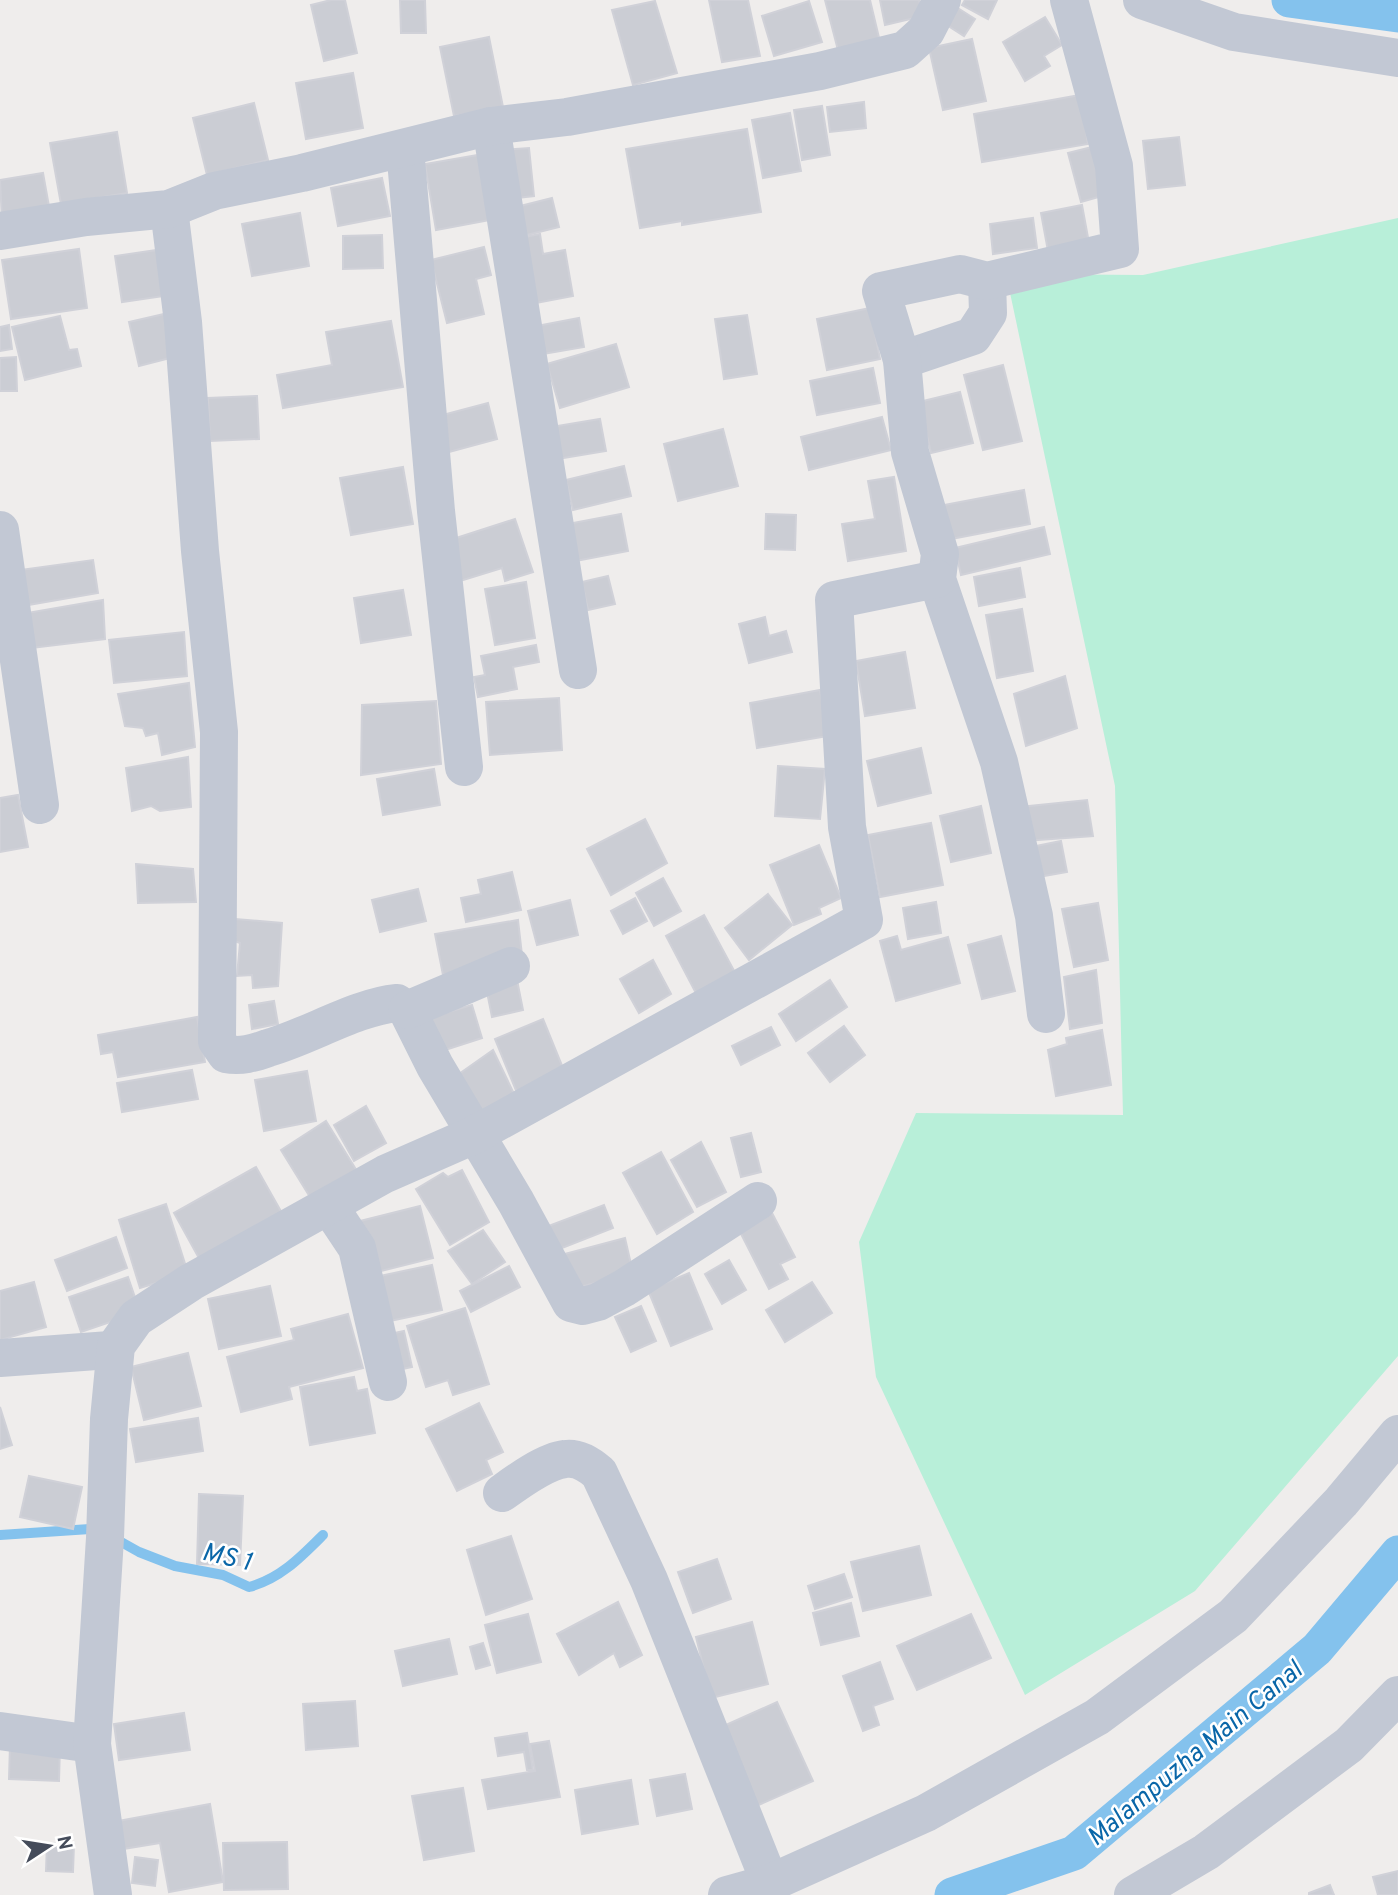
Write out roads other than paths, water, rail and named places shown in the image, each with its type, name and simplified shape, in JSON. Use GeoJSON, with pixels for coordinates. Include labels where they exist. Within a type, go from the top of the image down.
{"type":"FeatureCollection","features":[{"type":"Feature","properties":{"kind":"street"},"geometry":{"type":"LineString","coordinates":[[0,231],[86,216],[169,209],[215,191],[491,126],[567,117],[820,71],[905,50],[926,31],[942,0]]}},
{"type":"Feature","properties":{"kind":"street"},"geometry":{"type":"LineString","coordinates":[[1046,1014],[1034,916],[999,762],[937,579],[940,554],[910,452],[902,360],[881,291],[960,274],[987,281],[1120,249],[1114,166],[1069,0]]}},
{"type":"Feature","properties":{"kind":"street"},"geometry":{"type":"LineString","coordinates":[[1142,0],[1234,32],[1398,58]]}},
{"type":"Feature","properties":{"kind":"street"},"geometry":{"type":"LineString","coordinates":[[491,126],[578,670]]}},
{"type":"Feature","properties":{"kind":"street"},"geometry":{"type":"LineString","coordinates":[[405,148],[436,512],[464,767]]}},
{"type":"Feature","properties":{"kind":"street"},"geometry":{"type":"LineString","coordinates":[[169,209],[183,322],[200,551],[219,732],[218,1041],[226,1054],[237,1056],[293,1041],[381,1004],[397,1003],[407,1010],[435,1066],[516,1202],[571,1303],[583,1306],[598,1302],[624,1288],[758,1201]]}},
{"type":"Feature","properties":{"kind":"street"},"geometry":{"type":"LineString","coordinates":[[902,360],[973,336],[988,313],[987,281]]}},
{"type":"Feature","properties":{"kind":"street"},"geometry":{"type":"LineString","coordinates":[[0,530],[40,805]]}},
{"type":"Feature","properties":{"kind":"street"},"geometry":{"type":"LineString","coordinates":[[0,1357],[110,1350],[116,1346],[136,1318],[191,1282],[385,1174],[474,1135],[864,920],[847,827],[834,600],[937,579]]}},
{"type":"Feature","properties":{"kind":"street"},"geometry":{"type":"LineString","coordinates":[[407,1010],[511,966]]}},
{"type":"Feature","properties":{"kind":"street"},"geometry":{"type":"LineString","coordinates":[[329,1206],[356,1248],[388,1382]]}},
{"type":"Feature","properties":{"kind":"street"},"geometry":{"type":"LineString","coordinates":[[113,1895],[92,1744],[105,1538],[109,1419],[116,1346]]}},
{"type":"Feature","properties":{"kind":"street"},"geometry":{"type":"LineString","coordinates":[[727,1895],[769,1883],[926,1813],[1097,1717],[1233,1616],[1341,1502],[1398,1434]]}},
{"type":"Feature","properties":{"kind":"street"},"geometry":{"type":"LineString","coordinates":[[502,1493],[526,1476],[565,1458],[585,1462],[599,1473],[649,1580],[769,1883]]}},
{"type":"Feature","properties":{"kind":"street"},"geometry":{"type":"LineString","coordinates":[[1133,1895],[1206,1852],[1338,1753],[1398,1695]]}},
{"type":"Feature","properties":{"kind":"street"},"geometry":{"type":"LineString","coordinates":[[0,1731],[92,1744]]}},
{"type":"Feature","properties":{"kind":"waterway"},"geometry":{"type":"LineString","coordinates":[[1289,0],[1398,15]]}},
{"type":"Feature","properties":{"kind":"waterway"},"geometry":{"type":"LineString","coordinates":[[0,1535],[90,1529],[97,1532]]}},
{"type":"Feature","properties":{"kind":"waterway","name":"MS 1"},"geometry":{"type":"LineString","coordinates":[[114,1538],[139,1552],[175,1566],[223,1575],[249,1587],[280,1573],[323,1535]]}},
{"type":"Feature","properties":{"kind":"waterway","name":"Malampuzha Main Canal"},"geometry":{"type":"LineString","coordinates":[[952,1895],[1074,1853],[1317,1649],[1398,1553]]}}]}
